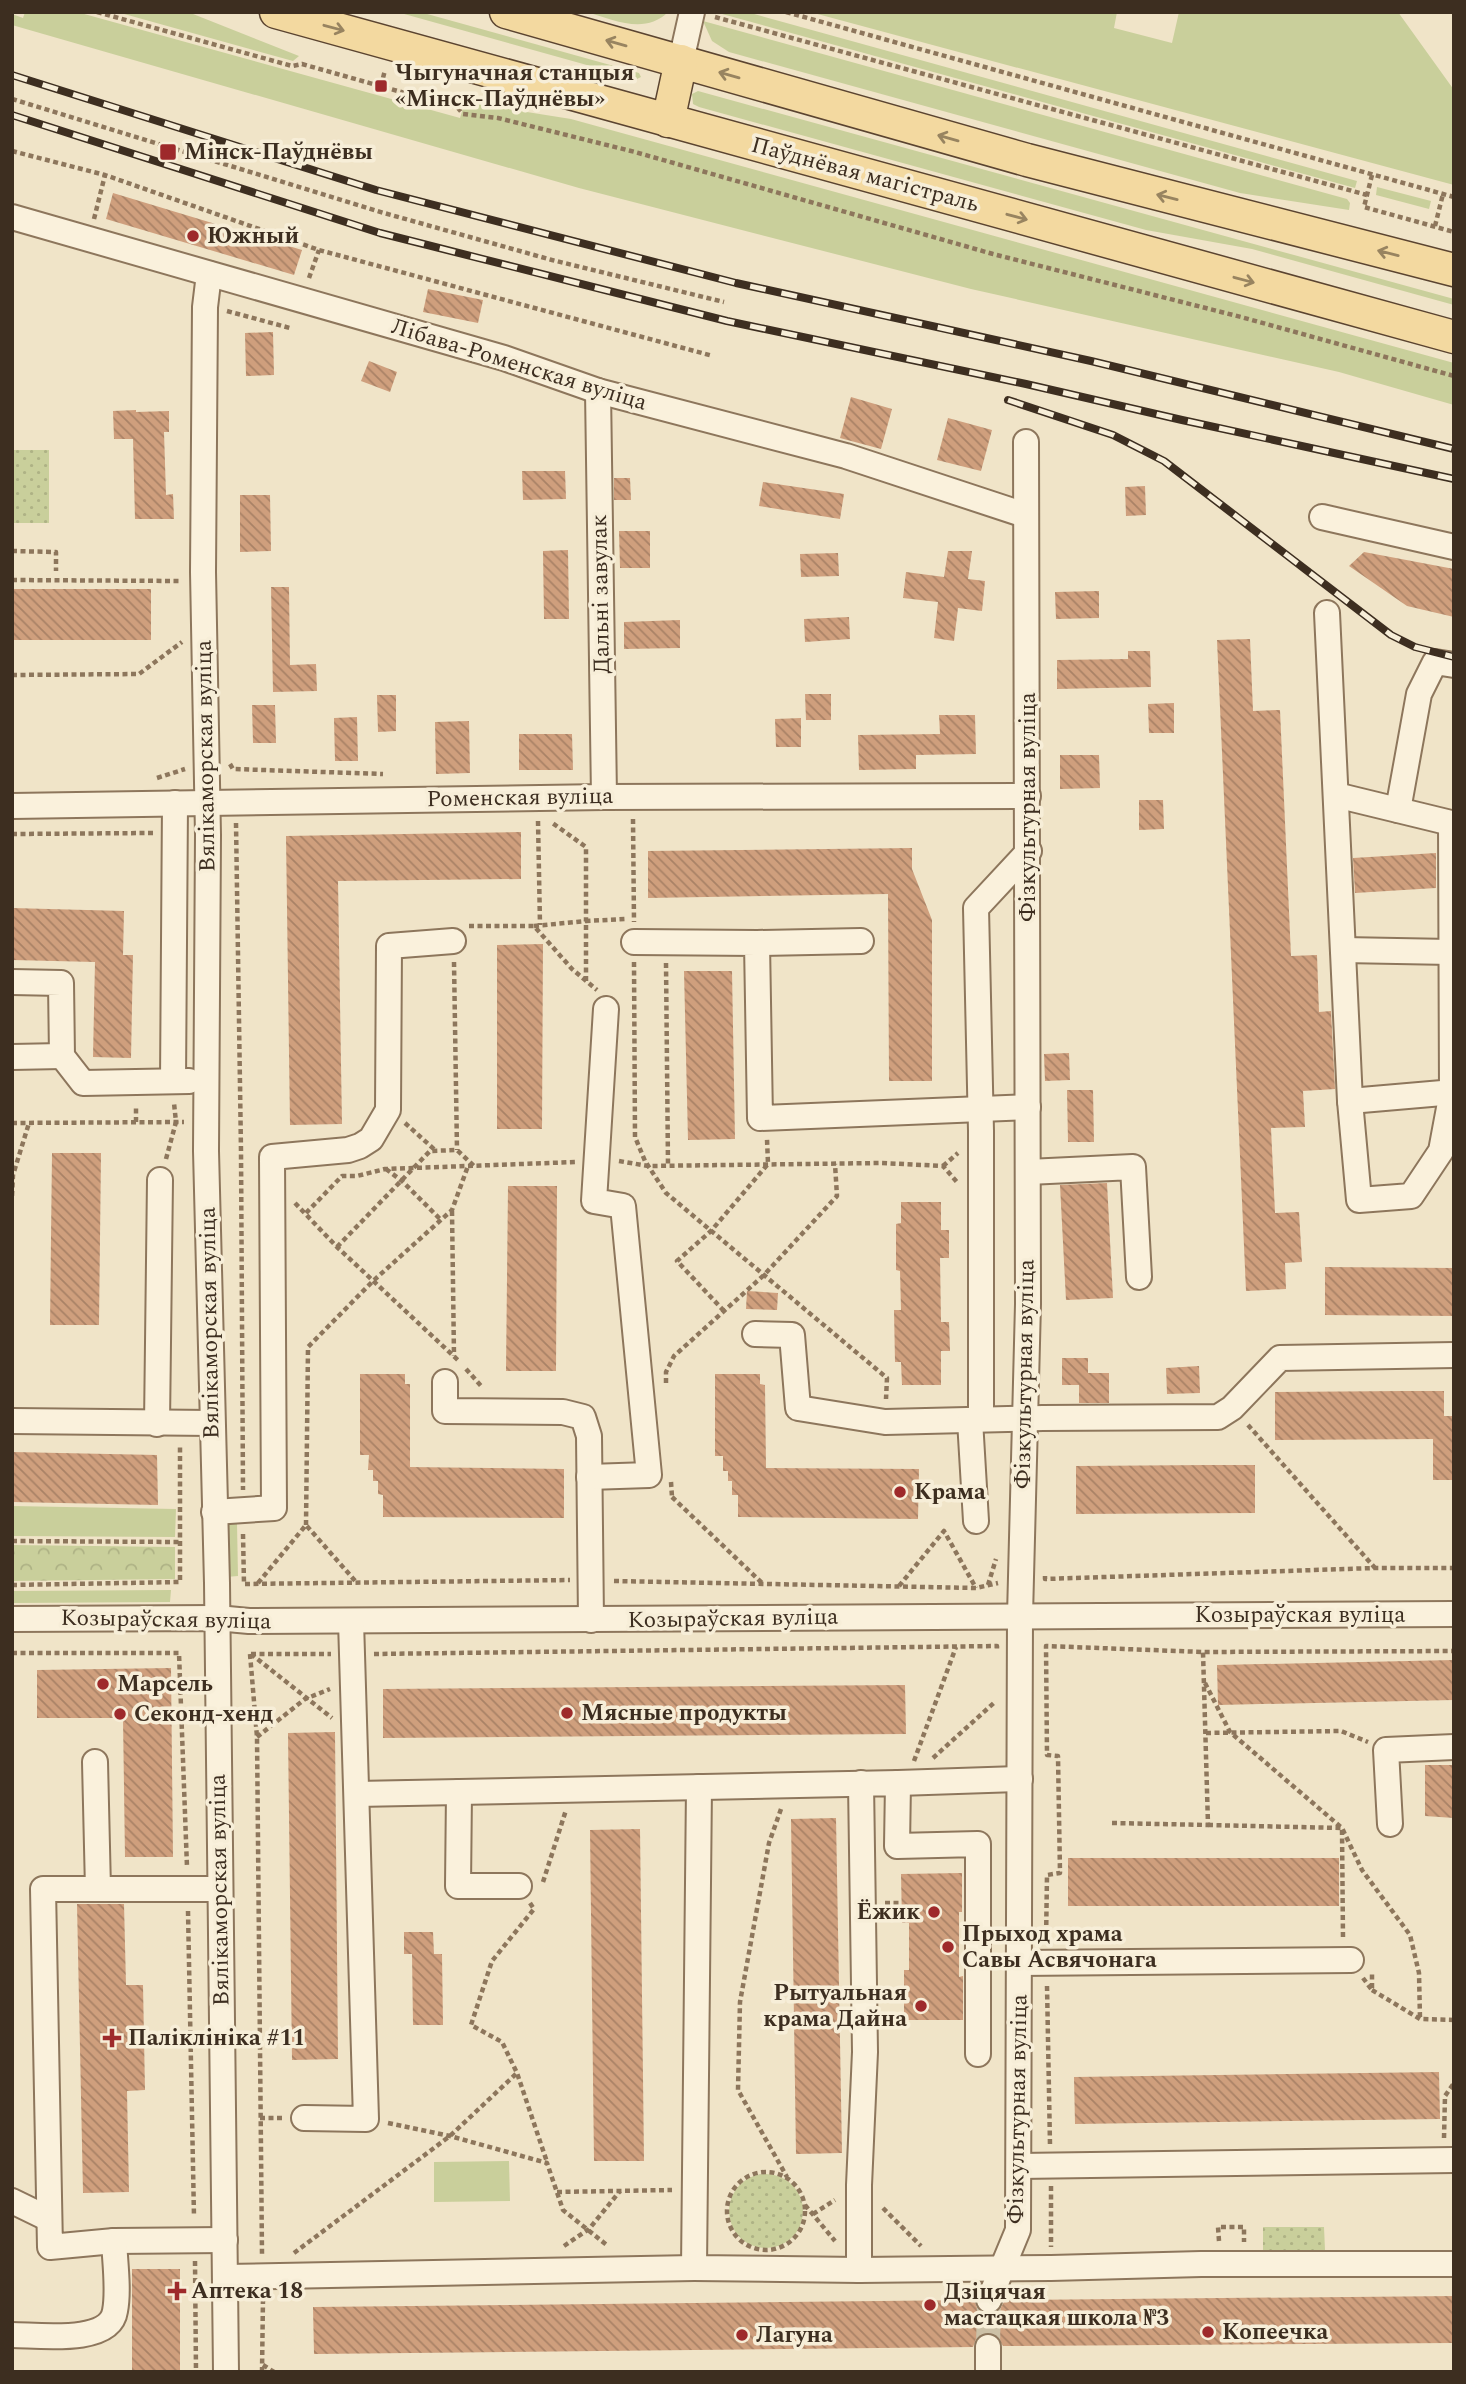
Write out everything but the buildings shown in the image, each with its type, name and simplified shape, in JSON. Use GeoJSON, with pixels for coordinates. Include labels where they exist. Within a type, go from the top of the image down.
{"type":"FeatureCollection","features":[{"type":"Feature","properties":{"kind":"main road","name":"Паўднёвая магістраль"},"geometry":{"type":"LineString","coordinates":[[276,12],[1454,337]]}},
{"type":"Feature","properties":{"kind":"main road"},"geometry":{"type":"LineString","coordinates":[[506,12],[1027,160],[1454,270]]}},
{"type":"Feature","properties":{"kind":"main road"},"geometry":{"type":"LineString","coordinates":[[668,121],[681,61]]}},
{"type":"Feature","properties":{"kind":"street"},"geometry":{"type":"LineString","coordinates":[[681,61],[692,12]]}},
{"type":"Feature","properties":{"kind":"street","name":"Лібава-Роменская вуліца"},"geometry":{"type":"LineString","coordinates":[[12,217],[504,358],[598,391],[846,456],[1025,515]]}},
{"type":"Feature","properties":{"kind":"street","name":"Вялікаморская вуліца"},"geometry":{"type":"LineString","coordinates":[[209,274],[205,307],[203,572],[207,803],[205,1120],[217,1618],[226,2372]]}},
{"type":"Feature","properties":{"kind":"street","name":"Дальні завулак"},"geometry":{"type":"LineString","coordinates":[[598,391],[604,797]]}},
{"type":"Feature","properties":{"kind":"street","name":"Фізкультурная вуліца"},"geometry":{"type":"LineString","coordinates":[[989,2300],[1018,2230],[1020,1616],[1028,1172],[1026,442]]}},
{"type":"Feature","properties":{"kind":"street"},"geometry":{"type":"LineString","coordinates":[[1322,517],[1454,547]]}},
{"type":"Feature","properties":{"kind":"street"},"geometry":{"type":"LineString","coordinates":[[1327,613],[1350,1101],[1359,1200],[1411,1196],[1441,1151],[1453,1092],[1452,823],[1336,795]]}},
{"type":"Feature","properties":{"kind":"street"},"geometry":{"type":"LineString","coordinates":[[1398,810],[1419,694],[1436,662],[1454,665]]}},
{"type":"Feature","properties":{"kind":"street","name":"Роменская вуліца"},"geometry":{"type":"LineString","coordinates":[[12,806],[604,797],[1028,796]]}},
{"type":"Feature","properties":{"kind":"street"},"geometry":{"type":"LineString","coordinates":[[173,1081],[175,803]]}},
{"type":"Feature","properties":{"kind":"street"},"geometry":{"type":"LineString","coordinates":[[976,1521],[982,1208],[976,908],[1028,851]]}},
{"type":"Feature","properties":{"kind":"street"},"geometry":{"type":"LineString","coordinates":[[634,930],[666,943],[861,941]]}},
{"type":"Feature","properties":{"kind":"street"},"geometry":{"type":"LineString","coordinates":[[214,1512],[274,1508],[272,1157],[348,1150],[371,1139],[388,1110],[388,946],[459,934]]}},
{"type":"Feature","properties":{"kind":"street"},"geometry":{"type":"LineString","coordinates":[[757,943],[760,1118],[1028,1107]]}},
{"type":"Feature","properties":{"kind":"street"},"geometry":{"type":"LineString","coordinates":[[1343,950],[1451,952]]}},
{"type":"Feature","properties":{"kind":"street"},"geometry":{"type":"LineString","coordinates":[[12,982],[61,984],[62,1056],[83,1083],[205,1080]]}},
{"type":"Feature","properties":{"kind":"street"},"geometry":{"type":"LineString","coordinates":[[589,1477],[649,1475],[623,1206],[594,1201],[611,1005]]}},
{"type":"Feature","properties":{"kind":"street"},"geometry":{"type":"LineString","coordinates":[[12,1057],[62,1056]]}},
{"type":"Feature","properties":{"kind":"street"},"geometry":{"type":"LineString","coordinates":[[1350,1101],[1453,1092]]}},
{"type":"Feature","properties":{"kind":"street"},"geometry":{"type":"LineString","coordinates":[[1028,1172],[1133,1167],[1139,1277]]}},
{"type":"Feature","properties":{"kind":"street"},"geometry":{"type":"LineString","coordinates":[[160,1180],[169,1424]]}},
{"type":"Feature","properties":{"kind":"street"},"geometry":{"type":"LineString","coordinates":[[755,1334],[792,1335],[798,1408],[885,1422],[1219,1417],[1233,1408],[1280,1358],[1454,1355]]}},
{"type":"Feature","properties":{"kind":"street"},"geometry":{"type":"LineString","coordinates":[[445,1382],[445,1411],[563,1412],[583,1417],[589,1436],[591,1620]]}},
{"type":"Feature","properties":{"kind":"street"},"geometry":{"type":"LineString","coordinates":[[12,1421],[212,1423]]}},
{"type":"Feature","properties":{"kind":"street","name":"Козыраўская вуліца"},"geometry":{"type":"LineString","coordinates":[[12,1619],[217,1618],[249,1621],[351,1621],[1454,1614]]}},
{"type":"Feature","properties":{"kind":"street"},"geometry":{"type":"LineString","coordinates":[[304,2118],[366,2119],[351,1621]]}},
{"type":"Feature","properties":{"kind":"street"},"geometry":{"type":"LineString","coordinates":[[1390,1824],[1386,1750],[1454,1747]]}},
{"type":"Feature","properties":{"kind":"street"},"geometry":{"type":"LineString","coordinates":[[95,1762],[98,1889]]}},
{"type":"Feature","properties":{"kind":"street"},"geometry":{"type":"LineString","coordinates":[[357,1794],[1020,1779]]}},
{"type":"Feature","properties":{"kind":"street"},"geometry":{"type":"LineString","coordinates":[[859,2270],[859,2185],[865,2052],[861,1783]]}},
{"type":"Feature","properties":{"kind":"street"},"geometry":{"type":"LineString","coordinates":[[902,1783],[897,1846],[978,1844],[978,2054]]}},
{"type":"Feature","properties":{"kind":"street"},"geometry":{"type":"LineString","coordinates":[[694,2268],[699,1787]]}},
{"type":"Feature","properties":{"kind":"street"},"geometry":{"type":"LineString","coordinates":[[459,1791],[458,1886],[533,1888]]}},
{"type":"Feature","properties":{"kind":"street"},"geometry":{"type":"LineString","coordinates":[[220,1889],[43,1889],[50,2247],[114,2241],[225,2239]]}},
{"type":"Feature","properties":{"kind":"street"},"geometry":{"type":"LineString","coordinates":[[1019,1963],[1347,1954]]}},
{"type":"Feature","properties":{"kind":"street"},"geometry":{"type":"LineString","coordinates":[[1019,2166],[1454,2160]]}},
{"type":"Feature","properties":{"kind":"street"},"geometry":{"type":"LineString","coordinates":[[12,2201],[49,2219]]}},
{"type":"Feature","properties":{"kind":"street"},"geometry":{"type":"LineString","coordinates":[[12,2335],[92,2334],[110,2325],[115,2313],[114,2241]]}},
{"type":"Feature","properties":{"kind":"street"},"geometry":{"type":"LineString","coordinates":[[226,2277],[694,2268],[859,2270],[1201,2263],[1454,2264]]}},
{"type":"Feature","properties":{"kind":"street"},"geometry":{"type":"LineString","coordinates":[[988,2347],[988,2372]]}},
{"type":"Feature","properties":{"kind":"path"},"geometry":{"type":"LineString","coordinates":[[97,12],[292,66],[302,64],[458,108],[463,114],[498,118],[635,152],[993,254],[1241,317],[1454,376]]}},
{"type":"Feature","properties":{"kind":"path"},"geometry":{"type":"LineString","coordinates":[[710,12],[711,16],[1367,195]]}},
{"type":"Feature","properties":{"kind":"path"},"geometry":{"type":"LineString","coordinates":[[786,12],[1454,197]]}},
{"type":"Feature","properties":{"kind":"path"},"geometry":{"type":"LineString","coordinates":[[12,99],[436,227],[552,260],[724,302]]}},
{"type":"Feature","properties":{"kind":"path"},"geometry":{"type":"LineString","coordinates":[[12,151],[105,176],[319,250],[713,356]]}},
{"type":"Feature","properties":{"kind":"path"},"geometry":{"type":"LineString","coordinates":[[1372,175],[1364,207],[1454,232]]}},
{"type":"Feature","properties":{"kind":"path"},"geometry":{"type":"LineString","coordinates":[[92,226],[105,176]]}},
{"type":"Feature","properties":{"kind":"path"},"geometry":{"type":"LineString","coordinates":[[1435,226],[1443,194]]}},
{"type":"Feature","properties":{"kind":"path"},"geometry":{"type":"LineString","coordinates":[[305,287],[319,250]]}},
{"type":"Feature","properties":{"kind":"path"},"geometry":{"type":"LineString","coordinates":[[205,307],[290,328]]}},
{"type":"Feature","properties":{"kind":"path"},"geometry":{"type":"LineString","coordinates":[[12,551],[55,552],[56,571]]}},
{"type":"Feature","properties":{"kind":"path"},"geometry":{"type":"LineString","coordinates":[[12,580],[188,582]]}},
{"type":"Feature","properties":{"kind":"path"},"geometry":{"type":"LineString","coordinates":[[12,675],[139,674],[186,640]]}},
{"type":"Feature","properties":{"kind":"path"},"geometry":{"type":"LineString","coordinates":[[148,778],[161,778],[185,770]]}},
{"type":"Feature","properties":{"kind":"path"},"geometry":{"type":"LineString","coordinates":[[631,797],[635,1137],[648,1166],[666,1193],[887,1378],[885,1422]]}},
{"type":"Feature","properties":{"kind":"path"},"geometry":{"type":"LineString","coordinates":[[586,981],[586,847],[538,813],[537,925],[572,969],[611,1005],[635,1018]]}},
{"type":"Feature","properties":{"kind":"path"},"geometry":{"type":"LineString","coordinates":[[236,817],[242,1152],[244,1584],[592,1580],[976,1588],[998,1583]]}},
{"type":"Feature","properties":{"kind":"path"},"geometry":{"type":"LineString","coordinates":[[12,834],[175,833]]}},
{"type":"Feature","properties":{"kind":"path"},"geometry":{"type":"LineString","coordinates":[[471,1166],[457,1150],[459,934],[586,921],[634,930]]}},
{"type":"Feature","properties":{"kind":"path"},"geometry":{"type":"LineString","coordinates":[[666,943],[668,1166]]}},
{"type":"Feature","properties":{"kind":"path"},"geometry":{"type":"LineString","coordinates":[[160,1180],[176,1122],[173,1081]]}},
{"type":"Feature","properties":{"kind":"path"},"geometry":{"type":"LineString","coordinates":[[388,1110],[435,1151]]}},
{"type":"Feature","properties":{"kind":"path"},"geometry":{"type":"LineString","coordinates":[[724,1311],[677,1261],[711,1231],[768,1164],[767,1118]]}},
{"type":"Feature","properties":{"kind":"path"},"geometry":{"type":"LineString","coordinates":[[12,1123],[205,1120]]}},
{"type":"Feature","properties":{"kind":"path"},"geometry":{"type":"LineString","coordinates":[[12,1196],[13,1175],[29,1123]]}},
{"type":"Feature","properties":{"kind":"path"},"geometry":{"type":"LineString","coordinates":[[337,1247],[430,1151],[457,1150]]}},
{"type":"Feature","properties":{"kind":"path"},"geometry":{"type":"LineString","coordinates":[[242,1152],[306,1213],[337,1247],[454,1356],[505,1412]]}},
{"type":"Feature","properties":{"kind":"path"},"geometry":{"type":"LineString","coordinates":[[306,1213],[342,1176],[357,1176],[386,1169],[608,1160],[648,1166],[882,1163],[943,1167],[982,1208]]}},
{"type":"Feature","properties":{"kind":"path"},"geometry":{"type":"LineString","coordinates":[[454,1356],[452,1210],[471,1166]]}},
{"type":"Feature","properties":{"kind":"path"},"geometry":{"type":"LineString","coordinates":[[386,1169],[441,1220]]}},
{"type":"Feature","properties":{"kind":"path"},"geometry":{"type":"LineString","coordinates":[[257,1583],[306,1525],[308,1347],[373,1281],[452,1210]]}},
{"type":"Feature","properties":{"kind":"path"},"geometry":{"type":"LineString","coordinates":[[1233,1408],[1375,1568]]}},
{"type":"Feature","properties":{"kind":"path"},"geometry":{"type":"LineString","coordinates":[[12,1585],[180,1582],[180,1542],[169,1424]]}},
{"type":"Feature","properties":{"kind":"path"},"geometry":{"type":"LineString","coordinates":[[649,1475],[762,1584]]}},
{"type":"Feature","properties":{"kind":"path"},"geometry":{"type":"LineString","coordinates":[[306,1525],[357,1583]]}},
{"type":"Feature","properties":{"kind":"path"},"geometry":{"type":"LineString","coordinates":[[899,1587],[944,1531],[976,1588]]}},
{"type":"Feature","properties":{"kind":"path"},"geometry":{"type":"LineString","coordinates":[[12,1541],[180,1542]]}},
{"type":"Feature","properties":{"kind":"path"},"geometry":{"type":"LineString","coordinates":[[1045,1579],[1375,1568],[1454,1569]]}},
{"type":"Feature","properties":{"kind":"path"},"geometry":{"type":"LineString","coordinates":[[251,1654],[996,1646],[997,1660]]}},
{"type":"Feature","properties":{"kind":"path"},"geometry":{"type":"LineString","coordinates":[[1046,1646],[1203,1652],[1454,1651]]}},
{"type":"Feature","properties":{"kind":"path"},"geometry":{"type":"LineString","coordinates":[[902,1783],[956,1647]]}},
{"type":"Feature","properties":{"kind":"path"},"geometry":{"type":"LineString","coordinates":[[1203,1652],[1208,1825]]}},
{"type":"Feature","properties":{"kind":"path"},"geometry":{"type":"LineString","coordinates":[[12,1653],[179,1653],[188,1889],[196,2372]]}},
{"type":"Feature","properties":{"kind":"path"},"geometry":{"type":"LineString","coordinates":[[251,1654],[305,1699],[355,1734]]}},
{"type":"Feature","properties":{"kind":"path"},"geometry":{"type":"LineString","coordinates":[[251,1654],[257,1737],[262,2372]]}},
{"type":"Feature","properties":{"kind":"path"},"geometry":{"type":"LineString","coordinates":[[257,1737],[305,1699],[354,1680]]}},
{"type":"Feature","properties":{"kind":"path"},"geometry":{"type":"LineString","coordinates":[[1205,1683],[1230,1732],[1342,1828],[1362,1870],[1410,1935],[1419,1973],[1420,2019]]}},
{"type":"Feature","properties":{"kind":"path"},"geometry":{"type":"LineString","coordinates":[[902,1783],[997,1701],[997,1713]]}},
{"type":"Feature","properties":{"kind":"path"},"geometry":{"type":"LineString","coordinates":[[1206,1732],[1341,1731],[1386,1750]]}},
{"type":"Feature","properties":{"kind":"path"},"geometry":{"type":"LineString","coordinates":[[789,1785],[769,1843],[740,2001],[738,2090],[787,2177],[797,2186],[804,2204],[859,2270]]}},
{"type":"Feature","properties":{"kind":"path"},"geometry":{"type":"LineString","coordinates":[[573,1789],[533,1888],[534,1909],[492,1961],[471,2025],[502,2042],[517,2073],[563,2210],[634,2269]]}},
{"type":"Feature","properties":{"kind":"path"},"geometry":{"type":"LineString","coordinates":[[1112,1823],[1342,1828]]}},
{"type":"Feature","properties":{"kind":"path"},"geometry":{"type":"LineString","coordinates":[[1342,1828],[1347,1954]]}},
{"type":"Feature","properties":{"kind":"path"},"geometry":{"type":"LineString","coordinates":[[533,1888],[534,1909]]}},
{"type":"Feature","properties":{"kind":"path"},"geometry":{"type":"LineString","coordinates":[[1372,1990],[1420,2019],[1454,2021]]}},
{"type":"Feature","properties":{"kind":"path"},"geometry":{"type":"LineString","coordinates":[[263,2276],[450,2136],[517,2073]]}},
{"type":"Feature","properties":{"kind":"path"},"geometry":{"type":"LineString","coordinates":[[366,2119],[450,2136],[547,2163]]}},
{"type":"Feature","properties":{"kind":"path"},"geometry":{"type":"LineString","coordinates":[[787,2177],[775,2172],[761,2171],[748,2175],[738,2183],[730,2194],[726,2207],[732,2232],[753,2249],[778,2249],[798,2234],[804,2223],[804,2204]]}},
{"type":"Feature","properties":{"kind":"path"},"geometry":{"type":"LineString","coordinates":[[859,2185],[945,2269]]}},
{"type":"Feature","properties":{"kind":"path"},"geometry":{"type":"LineString","coordinates":[[557,2192],[694,2189]]}},
{"type":"Feature","properties":{"kind":"path"},"geometry":{"type":"LineString","coordinates":[[529,2271],[589,2229],[620,2191]]}},
{"type":"Feature","properties":{"kind":"path"},"geometry":{"type":"LineString","coordinates":[[262,2364],[274,2372]]}},
{"type":"Feature","properties":{"kind":"green space"},"geometry":{"type":"Polygon","coordinates":[[[25,12],[77,12],[460,118],[465,102],[571,119],[1454,363],[1454,405],[1339,372],[971,289],[579,188],[12,25],[12,14],[23,18],[25,12]]]}},
{"type":"Feature","properties":{"kind":"green space"},"geometry":{"type":"Polygon","coordinates":[[[117,12],[188,12],[299,56],[293,61],[117,12]]]}},
{"type":"Feature","properties":{"kind":"green space"},"geometry":{"type":"Polygon","coordinates":[[[397,12],[420,12],[639,73],[641,77],[637,79],[397,12]]]}},
{"type":"Feature","properties":{"kind":"green space"},"geometry":{"type":"Polygon","coordinates":[[[587,12],[668,12],[649,23],[629,24],[587,12]]]}},
{"type":"Feature","properties":{"kind":"green space"},"geometry":{"type":"Polygon","coordinates":[[[715,12],[747,12],[1357,181],[1355,188],[715,12]]]}},
{"type":"Feature","properties":{"kind":"green space"},"geometry":{"type":"Polygon","coordinates":[[[810,12],[1117,12],[1114,28],[1172,43],[1179,12],[1398,12],[1454,90],[1454,185],[810,12]]]}},
{"type":"Feature","properties":{"kind":"green space"},"geometry":{"type":"Polygon","coordinates":[[[703,21],[1347,199],[1350,203],[1349,210],[1240,193],[729,52],[712,41],[703,21]]]}},
{"type":"Feature","properties":{"kind":"green space"},"geometry":{"type":"Polygon","coordinates":[[[698,91],[1454,299],[1454,305],[1252,249],[1146,230],[699,107],[693,104],[692,94],[698,91]]]}},
{"type":"Feature","properties":{"kind":"green space"},"geometry":{"type":"Polygon","coordinates":[[[1377,187],[1431,201],[1429,209],[1376,195],[1377,187]]]}},
{"type":"Feature","properties":{"kind":"green space"},"geometry":{"type":"Polygon","coordinates":[[[12,450],[49,450],[49,523],[12,523],[12,450]]]}},
{"type":"Feature","properties":{"kind":"green space"},"geometry":{"type":"Polygon","coordinates":[[[12,1506],[176,1509],[175,1537],[12,1536],[12,1506]]]}},
{"type":"Feature","properties":{"kind":"green space"},"geometry":{"type":"Polygon","coordinates":[[[226,1523],[237,1523],[238,1576],[226,1577],[226,1523]]]}},
{"type":"Feature","properties":{"kind":"green space"},"geometry":{"type":"Polygon","coordinates":[[[12,1545],[175,1547],[175,1579],[12,1581],[12,1545]]]}},
{"type":"Feature","properties":{"kind":"green space"},"geometry":{"type":"Polygon","coordinates":[[[171,1590],[170,1602],[12,1603],[12,1591],[171,1590]]]}},
{"type":"Feature","properties":{"kind":"green space"},"geometry":{"type":"Polygon","coordinates":[[[509,2161],[510,2201],[434,2202],[434,2162],[509,2161]]]}},
{"type":"Feature","properties":{"kind":"green space"},"geometry":{"type":"Polygon","coordinates":[[[766,2174],[787,2180],[797,2190],[803,2211],[797,2232],[787,2242],[766,2248],[745,2242],[735,2232],[729,2211],[735,2190],[745,2180],[766,2174]]]}},
{"type":"Feature","properties":{"kind":"green space"},"geometry":{"type":"Polygon","coordinates":[[[1263,2227],[1324,2227],[1325,2250],[1263,2250],[1263,2227]]]}},
{"type":"Feature","properties":{"kind":"tunnel"},"geometry":{"type":"LineString","coordinates":[[988,2347],[989,2300]]}},
{"type":"Feature","properties":{"kind":"railway"},"geometry":{"type":"LineString","coordinates":[[12,75],[376,190],[736,283],[1091,361],[1454,449]]}},
{"type":"Feature","properties":{"kind":"railway"},"geometry":{"type":"LineString","coordinates":[[12,115],[380,233],[727,321],[1454,479]]}},
{"type":"Feature","properties":{"kind":"railway"},"geometry":{"type":"LineString","coordinates":[[1008,400],[1113,435],[1164,461],[1391,635],[1415,647],[1454,657]]}},
{"type":"Feature","properties":{"kind":"place","name":"Чыгуначная станцыя «Мінск-Паўднёвы»"},"geometry":{"type":"Point","coordinates":[381,86]}},
{"type":"Feature","properties":{"kind":"place","name":"Мінск-Паўднёвы"},"geometry":{"type":"Point","coordinates":[168,152]}},
{"type":"Feature","properties":{"kind":"place","name":"Южный"},"geometry":{"type":"Point","coordinates":[193,236]}},
{"type":"Feature","properties":{"kind":"place","name":"Крама"},"geometry":{"type":"Point","coordinates":[900,1492]}},
{"type":"Feature","properties":{"kind":"place","name":"Марсель"},"geometry":{"type":"Point","coordinates":[103,1684]}},
{"type":"Feature","properties":{"kind":"place","name":"Мясные продукты"},"geometry":{"type":"Point","coordinates":[567,1713]}},
{"type":"Feature","properties":{"kind":"place","name":"Секонд-хенд"},"geometry":{"type":"Point","coordinates":[120,1714]}},
{"type":"Feature","properties":{"kind":"place","name":"Ёжик"},"geometry":{"type":"Point","coordinates":[934,1912]}},
{"type":"Feature","properties":{"kind":"place","name":"Прыход храма Савы Асвячонага"},"geometry":{"type":"Point","coordinates":[948,1947]}},
{"type":"Feature","properties":{"kind":"place","name":"Рытуальная крама Дайна"},"geometry":{"type":"Point","coordinates":[921,2006]}},
{"type":"Feature","properties":{"kind":"place","name":"Паліклініка #11"},"geometry":{"type":"Point","coordinates":[112,2038]}},
{"type":"Feature","properties":{"kind":"place","name":"Аптека 18"},"geometry":{"type":"Point","coordinates":[177,2291]}},
{"type":"Feature","properties":{"kind":"place","name":"Дзіцячая мастацкая школа №3"},"geometry":{"type":"Point","coordinates":[930,2305]}},
{"type":"Feature","properties":{"kind":"place","name":"Копеечка"},"geometry":{"type":"Point","coordinates":[1208,2332]}},
{"type":"Feature","properties":{"kind":"place","name":"Лагуна"},"geometry":{"type":"Point","coordinates":[742,2335]}}]}
